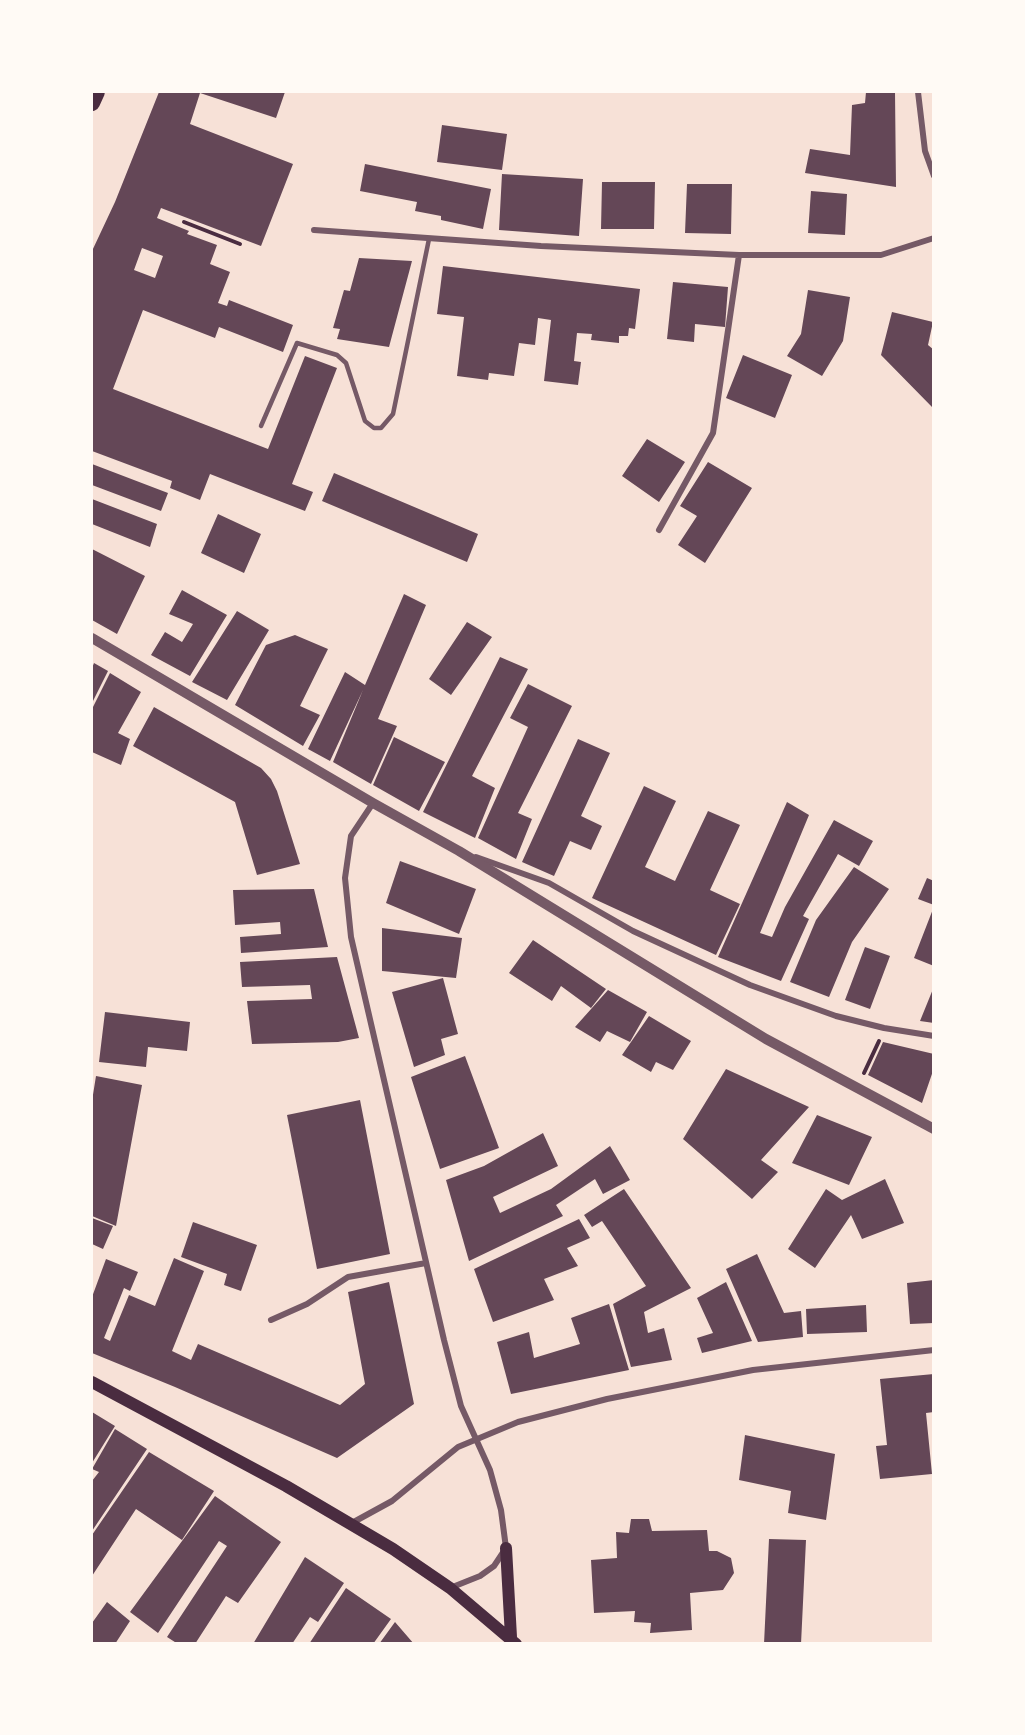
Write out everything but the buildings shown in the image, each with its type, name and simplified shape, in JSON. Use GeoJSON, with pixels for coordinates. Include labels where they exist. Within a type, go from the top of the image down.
{"type":"FeatureCollection","features":[{"type":"Feature","properties":{"kind":"highway"},"geometry":{"type":"LineString","coordinates":[[92,103],[97,92]]}},
{"type":"Feature","properties":{"kind":"main road"},"geometry":{"type":"LineString","coordinates":[[92,1382],[286,1486],[393,1549],[450,1588],[514,1640]]}},
{"type":"Feature","properties":{"kind":"main road"},"geometry":{"type":"LineString","coordinates":[[506,1548],[514,1640]]}},
{"type":"Feature","properties":{"kind":"street"},"geometry":{"type":"LineString","coordinates":[[918,92],[925,151],[933,176]]}},
{"type":"Feature","properties":{"kind":"street"},"geometry":{"type":"LineString","coordinates":[[314,230],[541,246],[739,255],[881,255],[933,238]]}},
{"type":"Feature","properties":{"kind":"street"},"geometry":{"type":"LineString","coordinates":[[659,530],[713,433],[739,255]]}},
{"type":"Feature","properties":{"kind":"street"},"geometry":{"type":"LineString","coordinates":[[92,638],[459,851],[766,1039],[933,1129]]}},
{"type":"Feature","properties":{"kind":"street"},"geometry":{"type":"LineString","coordinates":[[373,803],[351,836],[345,878],[351,937],[426,1263],[462,1406],[489,1470],[501,1509],[506,1548],[494,1566],[480,1576],[450,1588]]}},
{"type":"Feature","properties":{"kind":"street"},"geometry":{"type":"LineString","coordinates":[[459,851],[549,884],[633,931],[750,985],[836,1016],[884,1028],[933,1036]]}},
{"type":"Feature","properties":{"kind":"street"},"geometry":{"type":"LineString","coordinates":[[271,1320],[307,1304],[348,1277],[426,1263]]}},
{"type":"Feature","properties":{"kind":"street"},"geometry":{"type":"LineString","coordinates":[[350,1524],[392,1501],[445,1456],[476,1438],[518,1422],[607,1399],[753,1370],[933,1350]]}},
{"type":"Feature","properties":{"kind":"lane"},"geometry":{"type":"LineString","coordinates":[[261,426],[297,343],[337,355],[346,363],[365,421],[374,428],[381,428],[393,414],[429,239]]}},
{"type":"Feature","properties":{"kind":"path"},"geometry":{"type":"LineString","coordinates":[[184,222],[240,244]]}},
{"type":"Feature","properties":{"kind":"path"},"geometry":{"type":"LineString","coordinates":[[862,1077],[879,1041]]}}]}
